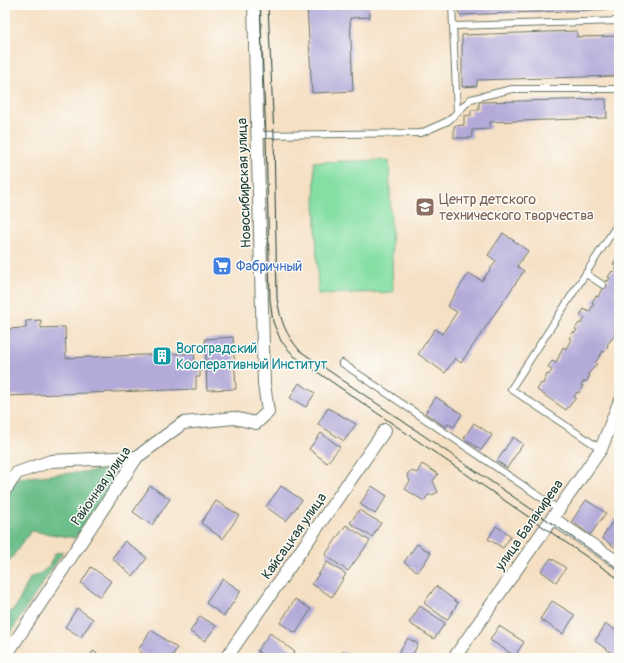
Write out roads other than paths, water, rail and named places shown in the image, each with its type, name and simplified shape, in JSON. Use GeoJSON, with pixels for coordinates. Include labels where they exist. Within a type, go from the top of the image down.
{"type":"FeatureCollection","features":[{"type":"Feature","properties":{"kind":"street","name":"Новосибирская улица"},"geometry":{"type":"LineString","coordinates":[[254,5],[264,384]]}},
{"type":"Feature","properties":{"kind":"street","name":"Районная улица"},"geometry":{"type":"LineString","coordinates":[[5,658],[137,457],[183,423],[234,418],[256,423],[268,412],[264,384]]}},
{"type":"Feature","properties":{"kind":"street","name":"улица Балакирева"},"geometry":{"type":"LineString","coordinates":[[454,658],[601,449],[619,403]]}},
{"type":"Feature","properties":{"kind":"street","name":"Кайсацкая улица"},"geometry":{"type":"LineString","coordinates":[[226,658],[385,430]]}},
{"type":"Feature","properties":{"kind":"street"},"geometry":{"type":"LineString","coordinates":[[5,490],[17,473],[51,462],[137,457]]}},
{"type":"Feature","properties":{"kind":"street"},"geometry":{"type":"LineString","coordinates":[[555,514],[619,563]]}},
{"type":"Feature","properties":{"kind":"lane"},"geometry":{"type":"LineString","coordinates":[[452,5],[457,112]]}},
{"type":"Feature","properties":{"kind":"lane"},"geometry":{"type":"LineString","coordinates":[[453,26],[619,21]]}},
{"type":"Feature","properties":{"kind":"lane"},"geometry":{"type":"LineString","coordinates":[[257,135],[421,134],[448,121],[471,99],[512,89],[619,89]]}},
{"type":"Feature","properties":{"kind":"lane"},"geometry":{"type":"LineString","coordinates":[[601,449],[511,389],[619,222]]}},
{"type":"Feature","properties":{"kind":"lane"},"geometry":{"type":"LineString","coordinates":[[586,274],[603,285]]}},
{"type":"Feature","properties":{"kind":"lane"},"geometry":{"type":"LineString","coordinates":[[342,363],[555,514]]}},
{"type":"Feature","properties":{"kind":"tram line"},"geometry":{"type":"LineString","coordinates":[[260,5],[266,136],[270,300],[273,322],[281,341],[294,356],[619,579]]}},
{"type":"Feature","properties":{"kind":"tram line"},"geometry":{"type":"LineString","coordinates":[[268,5],[274,136],[277,299],[282,321],[287,333],[300,351],[619,569]]}},
{"type":"Feature","properties":{"kind":"place","name":"Центр детского технического творчества"},"geometry":{"type":"Point","coordinates":[425,207]}},
{"type":"Feature","properties":{"kind":"place","name":"Фабричный"},"geometry":{"type":"Point","coordinates":[222,266]}},
{"type":"Feature","properties":{"kind":"place","name":"Вогоградский Кооперативный Институт"},"geometry":{"type":"Point","coordinates":[162,356]}}]}
